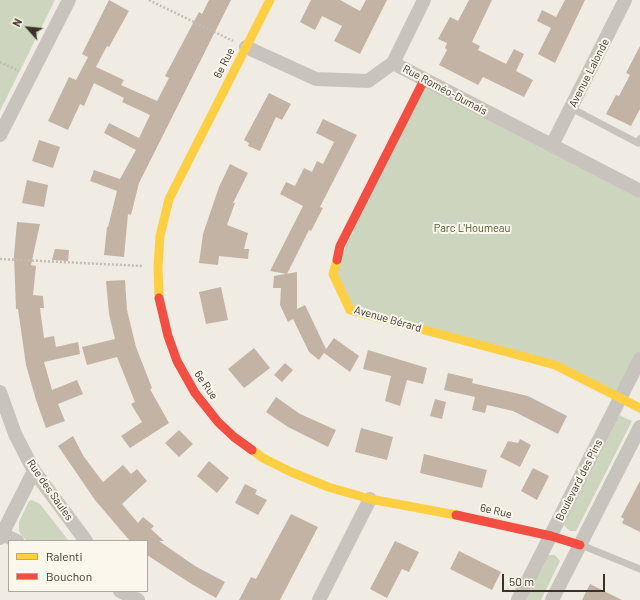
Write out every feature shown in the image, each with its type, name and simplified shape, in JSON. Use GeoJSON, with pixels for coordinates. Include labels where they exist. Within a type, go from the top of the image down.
{"type":"FeatureCollection","features":[{"type":"Feature","properties":{"kind":"street"},"geometry":{"type":"LineString","coordinates":[[0,135],[69,0]]}},
{"type":"Feature","properties":{"kind":"street","name":"6e Rue"},"geometry":{"type":"LineString","coordinates":[[270,0],[169,200],[160,236],[158,267],[162,309],[168,336],[177,361],[195,394],[218,422],[234,437],[263,458],[290,472],[328,487],[370,499],[457,515],[551,536],[580,545]]}},
{"type":"Feature","properties":{"kind":"street"},"geometry":{"type":"LineString","coordinates":[[393,63],[424,0]]}},
{"type":"Feature","properties":{"kind":"street","name":"Avenue Lalonde"},"geometry":{"type":"LineString","coordinates":[[552,145],[625,0]]}},
{"type":"Feature","properties":{"kind":"street","name":"Rue Roméo-Dumais"},"geometry":{"type":"LineString","coordinates":[[246,47],[316,79],[368,82],[393,63],[640,191]]}},
{"type":"Feature","properties":{"kind":"street","name":"Avenue Bérard"},"geometry":{"type":"LineString","coordinates":[[424,80],[340,246],[333,274],[350,310],[555,365],[640,408]]}},
{"type":"Feature","properties":{"kind":"street","name":"Boulevard des Pins"},"geometry":{"type":"LineString","coordinates":[[518,600],[640,359]]}},
{"type":"Feature","properties":{"kind":"street","name":"Rue des Saules"},"geometry":{"type":"LineString","coordinates":[[0,392],[15,434],[34,471],[85,540]]}},
{"type":"Feature","properties":{"kind":"street"},"geometry":{"type":"LineString","coordinates":[[552,600],[640,428]]}},
{"type":"Feature","properties":{"kind":"street"},"geometry":{"type":"LineString","coordinates":[[14,540],[1,536],[34,471]]}},
{"type":"Feature","properties":{"kind":"street"},"geometry":{"type":"LineString","coordinates":[[319,600],[370,499]]}},
{"type":"Feature","properties":{"kind":"street"},"geometry":{"type":"LineString","coordinates":[[122,592],[138,600]]}},
{"type":"Feature","properties":{"kind":"street"},"geometry":{"type":"LineString","coordinates":[[139,592],[149,600]]}},
{"type":"Feature","properties":{"kind":"lane"},"geometry":{"type":"LineString","coordinates":[[571,108],[638,143],[640,139]]}},
{"type":"Feature","properties":{"kind":"lane"},"geometry":{"type":"LineString","coordinates":[[580,545],[640,569]]}},
{"type":"Feature","properties":{"kind":"path"},"geometry":{"type":"LineString","coordinates":[[148,0],[246,47]]}},
{"type":"Feature","properties":{"kind":"path"},"geometry":{"type":"LineString","coordinates":[[0,62],[30,76]]}},
{"type":"Feature","properties":{"kind":"path"},"geometry":{"type":"LineString","coordinates":[[0,260],[158,267]]}},
{"type":"Feature","properties":{"kind":"green space"},"geometry":{"type":"Polygon","coordinates":[[[0,0],[55,0],[0,111],[0,0]]]}},
{"type":"Feature","properties":{"kind":"green space","name":"Parc L'Houmeau"},"geometry":{"type":"Polygon","coordinates":[[[424,80],[640,191],[640,359],[620,399],[555,365],[350,310],[333,274],[424,80]]]}},
{"type":"Feature","properties":{"kind":"green space"},"geometry":{"type":"Polygon","coordinates":[[[619,415],[632,421],[576,531],[570,531],[565,527],[564,523],[619,415]]]}},
{"type":"Feature","properties":{"kind":"green space"},"geometry":{"type":"Polygon","coordinates":[[[32,500],[40,504],[68,540],[26,540],[19,531],[19,522],[29,501],[32,500]]]}},
{"type":"Feature","properties":{"kind":"green space"},"geometry":{"type":"Polygon","coordinates":[[[548,555],[555,555],[560,561],[541,600],[525,600],[548,555]]]}},
{"type":"Feature","properties":{"kind":"building"},"geometry":{"type":"Polygon","coordinates":[[[109,0],[129,11],[96,67],[124,80],[121,85],[157,101],[169,78],[165,76],[199,12],[202,14],[209,0],[231,0],[139,183],[131,215],[128,214],[124,257],[104,255],[107,227],[117,191],[90,181],[94,170],[120,179],[136,150],[104,133],[109,123],[139,138],[150,115],[122,102],[124,98],[94,83],[84,106],[80,104],[68,130],[48,121],[69,77],[76,80],[88,57],[82,54],[109,0]]]}},
{"type":"Feature","properties":{"kind":"building"},"geometry":{"type":"Polygon","coordinates":[[[311,0],[340,0],[360,11],[366,0],[387,0],[360,54],[334,41],[342,26],[322,16],[315,30],[300,22],[311,0]]]}},
{"type":"Feature","properties":{"kind":"building"},"geometry":{"type":"Polygon","coordinates":[[[469,0],[492,0],[472,42],[480,46],[478,50],[506,64],[514,49],[524,54],[516,71],[533,80],[524,97],[483,77],[478,85],[439,65],[447,50],[445,48],[447,43],[438,39],[450,17],[458,21],[469,0]]]}},
{"type":"Feature","properties":{"kind":"building"},"geometry":{"type":"Polygon","coordinates":[[[565,0],[585,0],[555,63],[538,54],[551,28],[537,21],[542,10],[556,17],[565,0]]]}},
{"type":"Feature","properties":{"kind":"building"},"geometry":{"type":"Polygon","coordinates":[[[640,46],[640,109],[631,126],[606,114],[616,95],[619,96],[630,75],[626,73],[640,46]]]}},
{"type":"Feature","properties":{"kind":"building"},"geometry":{"type":"Polygon","coordinates":[[[269,93],[291,104],[282,120],[276,117],[260,151],[248,146],[249,143],[244,140],[269,93]]]}},
{"type":"Feature","properties":{"kind":"building"},"geometry":{"type":"Polygon","coordinates":[[[323,119],[357,135],[320,207],[323,208],[311,231],[309,230],[287,274],[270,271],[303,206],[280,194],[286,182],[295,186],[304,168],[312,172],[317,161],[323,164],[334,142],[316,133],[323,119]]]}},
{"type":"Feature","properties":{"kind":"building"},"geometry":{"type":"Polygon","coordinates":[[[39,140],[60,147],[53,168],[32,161],[39,140]]]}},
{"type":"Feature","properties":{"kind":"building"},"geometry":{"type":"Polygon","coordinates":[[[230,164],[248,173],[233,203],[235,203],[227,225],[248,233],[244,249],[249,249],[248,259],[219,256],[218,265],[199,263],[203,234],[219,187],[230,164]]]}},
{"type":"Feature","properties":{"kind":"building"},"geometry":{"type":"Polygon","coordinates":[[[27,180],[48,185],[44,207],[22,203],[27,180]]]}},
{"type":"Feature","properties":{"kind":"building"},"geometry":{"type":"Polygon","coordinates":[[[17,222],[40,224],[31,265],[36,266],[33,295],[43,296],[44,308],[40,308],[44,338],[54,336],[56,347],[78,342],[80,354],[44,362],[52,390],[77,380],[83,394],[58,404],[65,421],[46,428],[26,365],[18,309],[16,309],[14,255],[17,222]]]}},
{"type":"Feature","properties":{"kind":"building"},"geometry":{"type":"Polygon","coordinates":[[[55,249],[69,250],[68,261],[52,260],[55,249]]]}},
{"type":"Feature","properties":{"kind":"building"},"geometry":{"type":"Polygon","coordinates":[[[297,272],[297,309],[305,305],[326,349],[334,338],[359,356],[350,372],[324,353],[319,360],[309,352],[293,319],[288,322],[280,305],[281,288],[273,288],[274,276],[297,272]]]}},
{"type":"Feature","properties":{"kind":"building"},"geometry":{"type":"Polygon","coordinates":[[[125,280],[127,310],[136,347],[152,388],[150,389],[169,423],[130,448],[121,436],[142,422],[131,404],[135,402],[117,357],[87,365],[82,347],[115,339],[109,314],[106,281],[125,280]]]}},
{"type":"Feature","properties":{"kind":"building"},"geometry":{"type":"Polygon","coordinates":[[[221,287],[228,320],[206,324],[199,292],[221,287]]]}},
{"type":"Feature","properties":{"kind":"building"},"geometry":{"type":"Polygon","coordinates":[[[254,348],[270,368],[244,388],[228,369],[254,348]]]}},
{"type":"Feature","properties":{"kind":"building"},"geometry":{"type":"Polygon","coordinates":[[[368,350],[427,368],[423,384],[407,380],[400,406],[385,401],[391,376],[363,369],[368,350]]]}},
{"type":"Feature","properties":{"kind":"building"},"geometry":{"type":"Polygon","coordinates":[[[285,363],[293,370],[282,382],[274,375],[285,363]]]}},
{"type":"Feature","properties":{"kind":"building"},"geometry":{"type":"Polygon","coordinates":[[[448,373],[473,379],[472,383],[528,396],[567,416],[558,434],[513,411],[487,405],[485,413],[472,410],[475,397],[444,390],[448,373]]]}},
{"type":"Feature","properties":{"kind":"building"},"geometry":{"type":"Polygon","coordinates":[[[276,397],[300,414],[336,430],[328,447],[288,427],[266,412],[276,397]]]}},
{"type":"Feature","properties":{"kind":"building"},"geometry":{"type":"Polygon","coordinates":[[[435,399],[446,402],[442,419],[430,416],[435,399]]]}},
{"type":"Feature","properties":{"kind":"building"},"geometry":{"type":"Polygon","coordinates":[[[361,428],[393,437],[387,460],[355,452],[361,428]]]}},
{"type":"Feature","properties":{"kind":"building"},"geometry":{"type":"Polygon","coordinates":[[[179,430],[193,444],[179,457],[165,443],[179,430]]]}},
{"type":"Feature","properties":{"kind":"building"},"geometry":{"type":"Polygon","coordinates":[[[73,436],[84,457],[103,482],[123,465],[131,474],[137,469],[147,481],[122,504],[138,523],[143,517],[154,526],[151,529],[164,541],[159,541],[195,566],[225,582],[216,598],[148,556],[148,540],[129,540],[95,500],[58,446],[73,436]]]}},
{"type":"Feature","properties":{"kind":"building"},"geometry":{"type":"Polygon","coordinates":[[[520,439],[531,445],[520,467],[500,457],[508,441],[518,443],[520,439]]]}},
{"type":"Feature","properties":{"kind":"building"},"geometry":{"type":"Polygon","coordinates":[[[424,454],[487,470],[482,488],[420,473],[424,454]]]}},
{"type":"Feature","properties":{"kind":"building"},"geometry":{"type":"Polygon","coordinates":[[[209,461],[229,478],[217,493],[197,476],[209,461]]]}},
{"type":"Feature","properties":{"kind":"building"},"geometry":{"type":"Polygon","coordinates":[[[533,468],[549,476],[537,500],[521,491],[533,468]]]}},
{"type":"Feature","properties":{"kind":"building"},"geometry":{"type":"Polygon","coordinates":[[[640,481],[640,532],[622,523],[624,519],[621,517],[640,481]]]}},
{"type":"Feature","properties":{"kind":"building"},"geometry":{"type":"Polygon","coordinates":[[[245,484],[257,490],[255,494],[267,500],[258,515],[235,503],[245,484]]]}},
{"type":"Feature","properties":{"kind":"building"},"geometry":{"type":"Polygon","coordinates":[[[291,514],[318,527],[280,600],[239,600],[251,577],[256,579],[291,514]]]}},
{"type":"Feature","properties":{"kind":"building"},"geometry":{"type":"Polygon","coordinates":[[[395,541],[419,552],[409,572],[402,569],[387,598],[370,589],[395,541]]]}},
{"type":"Feature","properties":{"kind":"building"},"geometry":{"type":"Polygon","coordinates":[[[459,551],[501,572],[492,590],[450,569],[459,551]]]}},
{"type":"Feature","properties":{"kind":"building"},"geometry":{"type":"Polygon","coordinates":[[[590,584],[622,600],[582,600],[590,584]]]}},
{"type":"Feature","properties":{"kind":"traffic: slow"},"geometry":{"type":"LineString","coordinates":[[159,298],[158,267],[160,236],[169,199],[270,0]]}},
{"type":"Feature","properties":{"kind":"traffic: slow"},"geometry":{"type":"LineString","coordinates":[[337,260],[333,274],[350,310],[555,365],[640,408]]}},
{"type":"Feature","properties":{"kind":"traffic: slow"},"geometry":{"type":"LineString","coordinates":[[252,450],[263,458],[291,472],[328,487],[370,499],[456,515]]}},
{"type":"Feature","properties":{"kind":"traffic: jam"},"geometry":{"type":"LineString","coordinates":[[337,260],[340,246],[424,80]]}},
{"type":"Feature","properties":{"kind":"traffic: jam"},"geometry":{"type":"LineString","coordinates":[[159,298],[168,336],[177,361],[195,393],[218,422],[234,437],[252,450]]}},
{"type":"Feature","properties":{"kind":"traffic: jam"},"geometry":{"type":"LineString","coordinates":[[456,515],[551,536],[580,545]]}}]}
